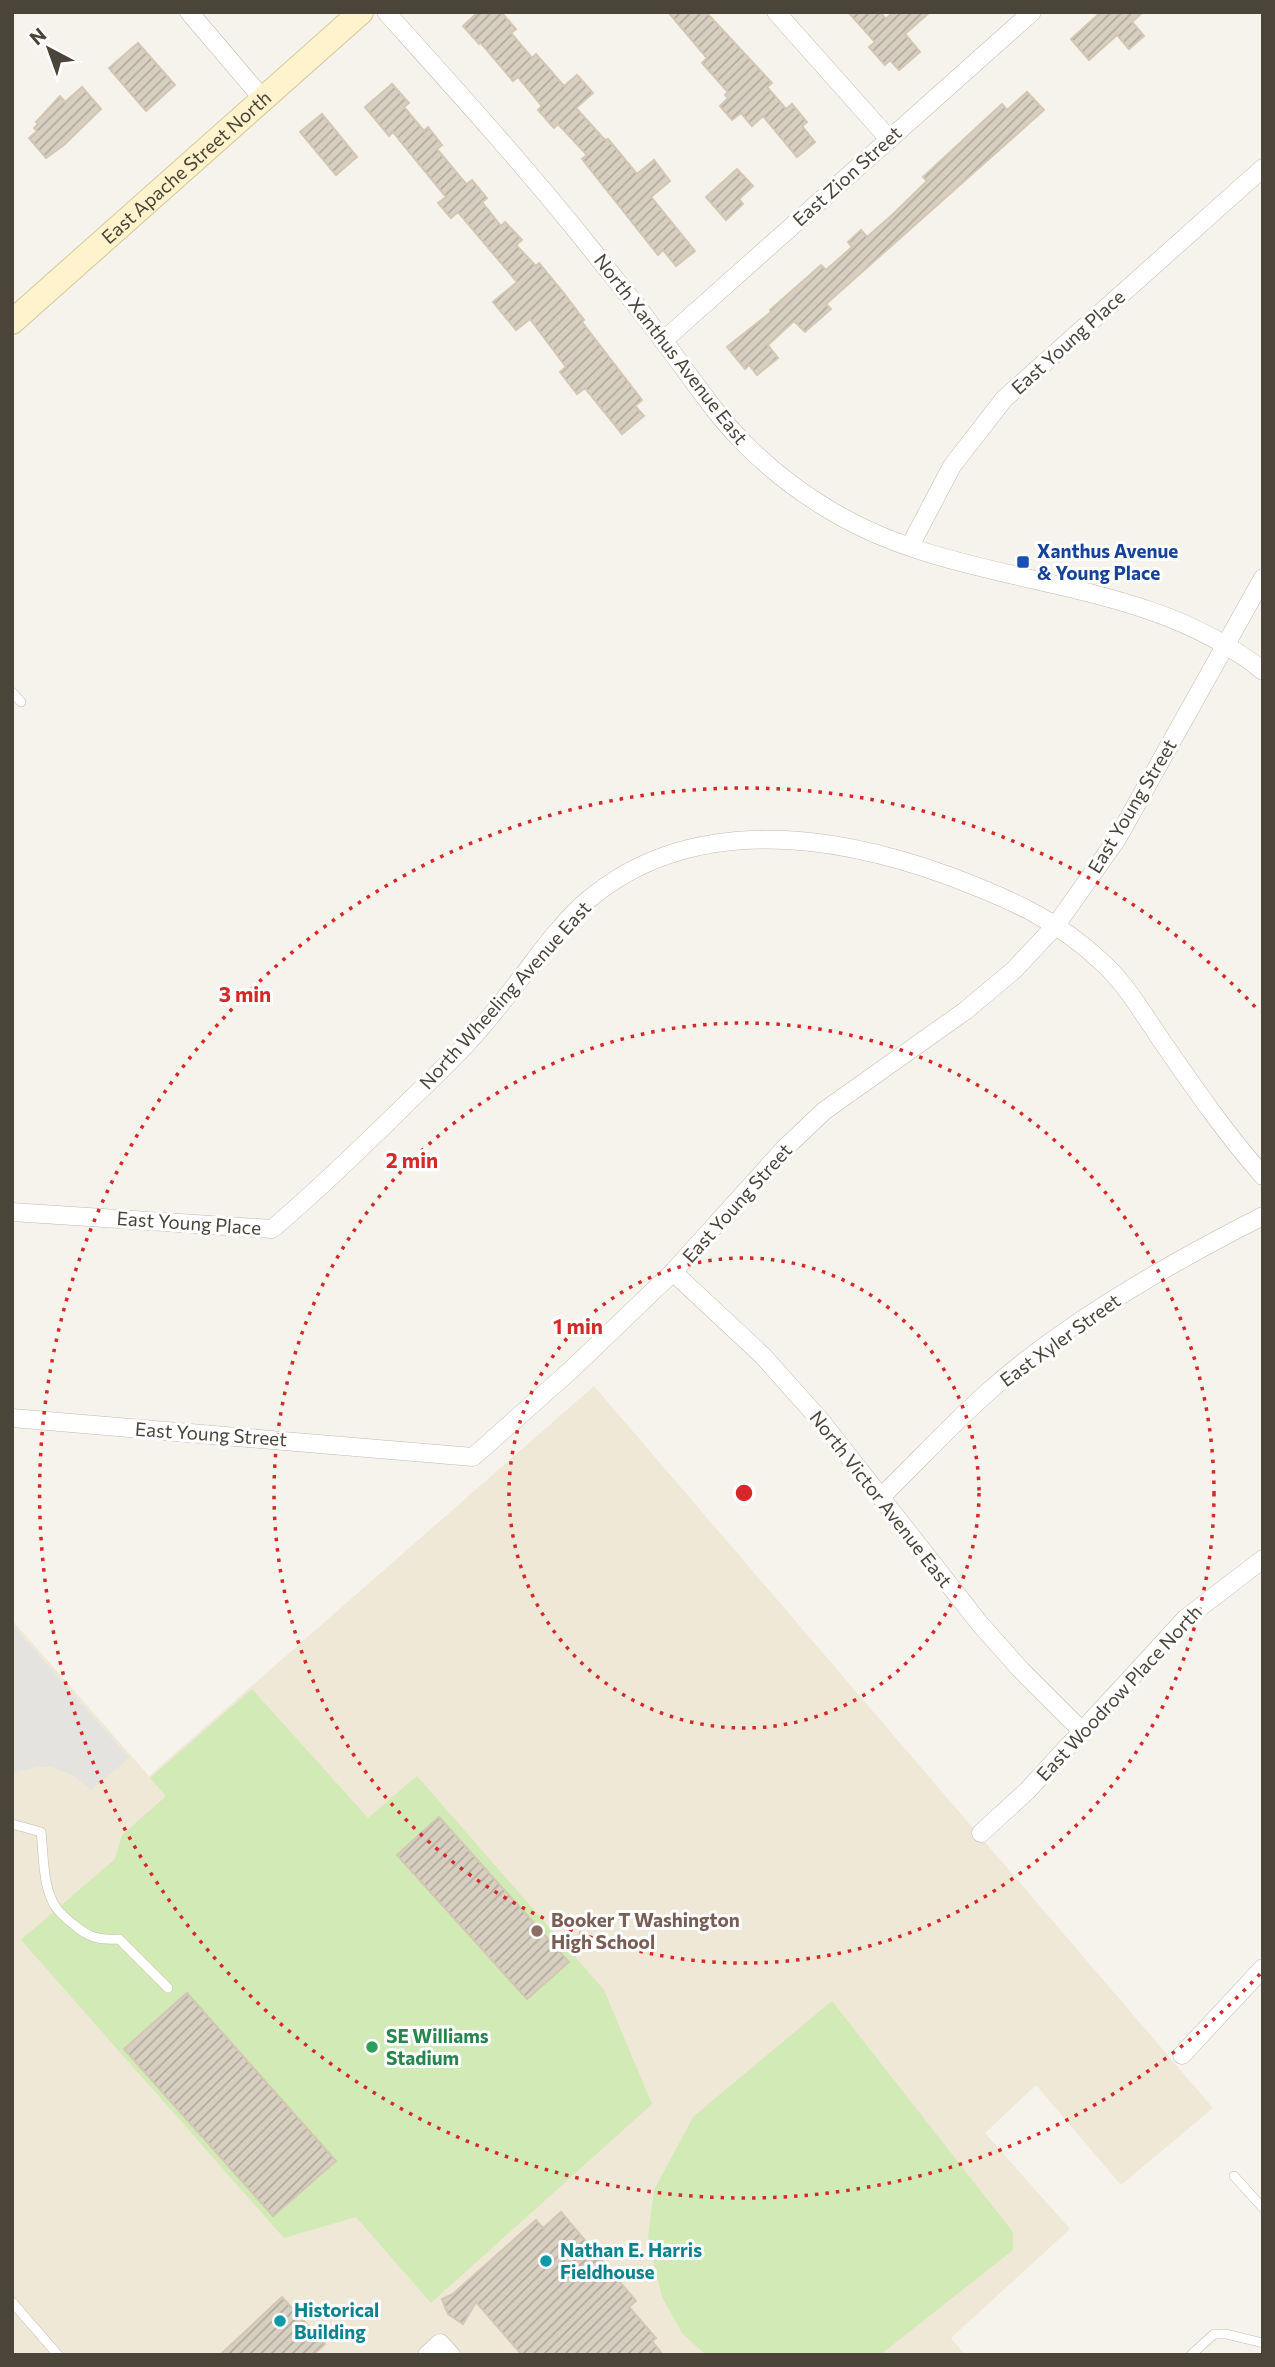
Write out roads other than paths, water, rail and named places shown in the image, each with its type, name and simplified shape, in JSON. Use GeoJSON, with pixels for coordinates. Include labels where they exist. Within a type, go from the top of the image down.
{"type":"FeatureCollection","features":[{"type":"Feature","properties":{"kind":"main road","name":"East Apache Street North"},"geometry":{"type":"LineString","coordinates":[[12,322],[361,12]]}},
{"type":"Feature","properties":{"kind":"street"},"geometry":{"type":"LineString","coordinates":[[189,12],[263,99]]}},
{"type":"Feature","properties":{"kind":"street","name":"North Xanthus Avenue East"},"geometry":{"type":"LineString","coordinates":[[386,12],[547,194],[703,395],[746,446],[787,481],[834,512],[910,546],[1133,605],[1179,621],[1226,644],[1263,671]]}},
{"type":"Feature","properties":{"kind":"street"},"geometry":{"type":"LineString","coordinates":[[776,12],[889,139]]}},
{"type":"Feature","properties":{"kind":"street","name":"East Zion Street"},"geometry":{"type":"LineString","coordinates":[[663,341],[1032,12]]}},
{"type":"Feature","properties":{"kind":"street","name":"East Young Place"},"geometry":{"type":"LineString","coordinates":[[910,546],[953,466],[1004,399],[1263,168]]}},
{"type":"Feature","properties":{"kind":"street","name":"East Young Street"},"geometry":{"type":"LineString","coordinates":[[12,1418],[473,1457],[572,1369],[673,1272],[783,1150],[824,1111],[965,1011],[1014,970],[1056,925],[1117,839],[1263,578]]}},
{"type":"Feature","properties":{"kind":"street","name":"North Wheeling Avenue East"},"geometry":{"type":"LineString","coordinates":[[372,1138],[460,1052],[517,984],[559,928],[624,874],[660,857],[697,846],[745,839],[785,840],[843,845],[894,858],[996,894],[1036,912],[1056,925],[1107,967],[1135,1002],[1230,1138],[1263,1176]]}},
{"type":"Feature","properties":{"kind":"street","name":"East Young Place"},"geometry":{"type":"LineString","coordinates":[[12,1212],[272,1229],[372,1138]]}},
{"type":"Feature","properties":{"kind":"street","name":"East Xyler Street"},"geometry":{"type":"LineString","coordinates":[[881,1497],[989,1391],[1064,1334],[1122,1295],[1263,1216]]}},
{"type":"Feature","properties":{"kind":"street","name":"North Victor Avenue East"},"geometry":{"type":"LineString","coordinates":[[673,1272],[763,1356],[821,1421],[980,1624],[1082,1731]]}},
{"type":"Feature","properties":{"kind":"street","name":"East Woodrow Place North"},"geometry":{"type":"LineString","coordinates":[[981,1833],[1027,1791],[1185,1618],[1263,1559]]}},
{"type":"Feature","properties":{"kind":"street"},"geometry":{"type":"LineString","coordinates":[[1182,2055],[1263,1968]]}},
{"type":"Feature","properties":{"kind":"lane"},"geometry":{"type":"LineString","coordinates":[[12,692],[21,702]]}},
{"type":"Feature","properties":{"kind":"lane"},"geometry":{"type":"LineString","coordinates":[[12,1824],[41,1832],[50,1894],[57,1909],[76,1927],[98,1940],[119,1939],[168,1989]]}},
{"type":"Feature","properties":{"kind":"lane"},"geometry":{"type":"LineString","coordinates":[[1234,2176],[1263,2208]]}},
{"type":"Feature","properties":{"kind":"lane"},"geometry":{"type":"LineString","coordinates":[[12,2302],[58,2355]]}},
{"type":"Feature","properties":{"kind":"lane"},"geometry":{"type":"LineString","coordinates":[[1191,2355],[1214,2334],[1226,2334],[1263,2343]]}},
{"type":"Feature","properties":{"kind":"place","name":"Xanthus Avenue & Young Place"},"geometry":{"type":"Point","coordinates":[1023,562]}},
{"type":"Feature","properties":{"kind":"place","name":"Booker T Washington High School"},"geometry":{"type":"Point","coordinates":[537,1931]}},
{"type":"Feature","properties":{"kind":"place","name":"SE Williams Stadium"},"geometry":{"type":"Point","coordinates":[372,2047]}},
{"type":"Feature","properties":{"kind":"place","name":"Nathan E. Harris Fieldhouse"},"geometry":{"type":"Point","coordinates":[546,2261]}},
{"type":"Feature","properties":{"kind":"place","name":"Historical Building"},"geometry":{"type":"Point","coordinates":[280,2321]}}]}
